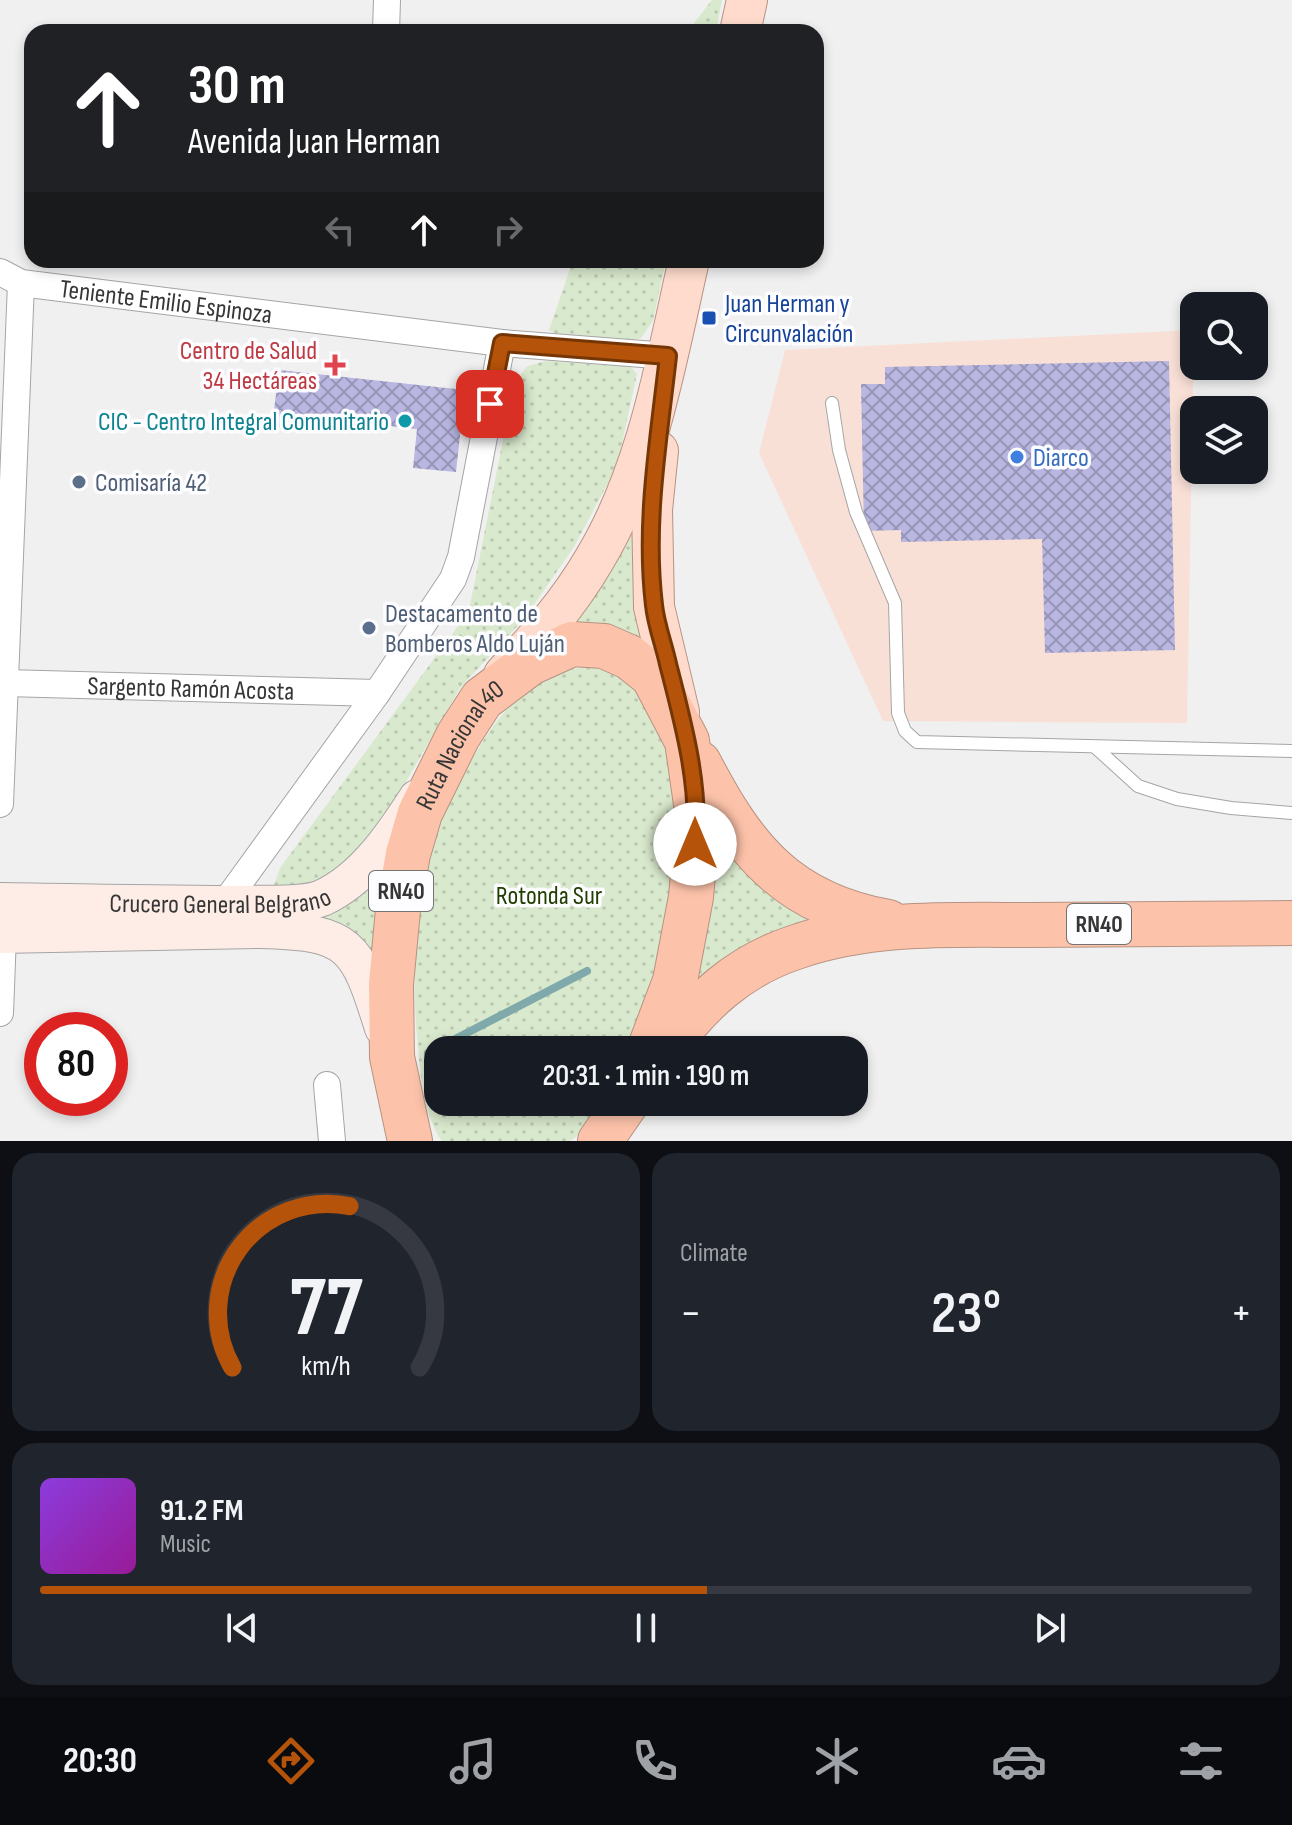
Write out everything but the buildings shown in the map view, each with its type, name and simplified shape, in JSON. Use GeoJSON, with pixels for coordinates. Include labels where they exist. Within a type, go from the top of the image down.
{"type":"FeatureCollection","features":[{"type":"Feature","properties":{"kind":"highway","name":"Ruta Nacional 40"},"geometry":{"type":"LineString","coordinates":[[410,1141],[395,1068],[391,984],[398,910],[408,854],[420,813],[458,736],[482,699],[530,663],[572,644],[604,646],[629,657],[653,676],[685,736],[698,818],[691,897],[675,981],[654,1036]]}},
{"type":"Feature","properties":{"kind":"highway","name":"RN40"},"geometry":{"type":"LineString","coordinates":[[685,736],[722,808],[754,852],[794,887],[863,918],[906,926]]}},
{"type":"Feature","properties":{"kind":"highway","name":"RN40"},"geometry":{"type":"LineString","coordinates":[[675,1036],[719,987],[795,947],[838,935],[906,926],[1292,923]]}},
{"type":"Feature","properties":{"kind":"highway","name":"Ruta Nacional 40"},"geometry":{"type":"LineString","coordinates":[[395,1068],[413,1123],[424,1141]]}},
{"type":"Feature","properties":{"kind":"main road"},"geometry":{"type":"LineString","coordinates":[[742,24],[747,0]]}},
{"type":"Feature","properties":{"kind":"main road"},"geometry":{"type":"LineString","coordinates":[[482,699],[553,621],[595,560],[635,474],[668,356],[687,268]]}},
{"type":"Feature","properties":{"kind":"main road"},"geometry":{"type":"LineString","coordinates":[[668,356],[652,510],[652,565],[654,607],[685,736]]}},
{"type":"Feature","properties":{"kind":"street"},"geometry":{"type":"LineString","coordinates":[[386,24],[387,0]]}},
{"type":"Feature","properties":{"kind":"street"},"geometry":{"type":"LineString","coordinates":[[0,804],[5,683],[11,278]]}},
{"type":"Feature","properties":{"kind":"street","name":"Teniente Emilio Espinoza"},"geometry":{"type":"LineString","coordinates":[[11,278],[502,343],[668,356]]}},
{"type":"Feature","properties":{"kind":"street"},"geometry":{"type":"LineString","coordinates":[[224,918],[453,579],[461,557],[502,343]]}},
{"type":"Feature","properties":{"kind":"street","name":"Sargento Ramón Acosta"},"geometry":{"type":"LineString","coordinates":[[5,683],[377,693]]}},
{"type":"Feature","properties":{"kind":"street","name":"Crucero General Belgrano"},"geometry":{"type":"LineString","coordinates":[[1,923],[224,918],[319,899],[346,884],[390,838],[458,736]]}},
{"type":"Feature","properties":{"kind":"street","name":"Crucero General Belgrano"},"geometry":{"type":"LineString","coordinates":[[224,918],[324,935],[349,949],[367,976],[395,1068]]}},
{"type":"Feature","properties":{"kind":"street"},"geometry":{"type":"LineString","coordinates":[[0,1013],[1,923]]}},
{"type":"Feature","properties":{"kind":"street"},"geometry":{"type":"LineString","coordinates":[[327,1085],[332,1141]]}},
{"type":"Feature","properties":{"kind":"lane"},"geometry":{"type":"LineString","coordinates":[[832,403],[839,450],[856,512],[895,603],[898,713],[905,731],[917,742],[1292,751]]}},
{"type":"Feature","properties":{"kind":"lane"},"geometry":{"type":"LineString","coordinates":[[1095,747],[1138,786],[1177,799],[1231,808],[1292,813]]}},
{"type":"Feature","properties":{"kind":"shaded area"},"geometry":{"type":"Polygon","coordinates":[[[1180,331],[1180,380],[1193,380],[1193,396],[1180,396],[1180,484],[1191,484],[1187,723],[883,721],[759,453],[785,350],[1180,331]]]}},
{"type":"Feature","properties":{"kind":"green space"},"geometry":{"type":"Polygon","coordinates":[[[712,0],[722,0],[718,24],[693,24],[712,0]]]}},
{"type":"Feature","properties":{"kind":"green space"},"geometry":{"type":"Polygon","coordinates":[[[570,268],[664,268],[653,321],[641,338],[619,344],[568,340],[549,330],[570,268]]]}},
{"type":"Feature","properties":{"kind":"green space"},"geometry":{"type":"Polygon","coordinates":[[[546,361],[630,366],[637,374],[617,466],[574,547],[524,619],[460,688],[369,840],[336,877],[271,893],[280,868],[456,629],[470,605],[514,385],[527,366],[546,361]]]}},
{"type":"Feature","properties":{"kind":"green space"},"geometry":{"type":"Polygon","coordinates":[[[643,498],[656,652],[560,631],[643,498]]]}},
{"type":"Feature","properties":{"kind":"green space","name":"Rotonda Sur"},"geometry":{"type":"Polygon","coordinates":[[[591,666],[617,674],[633,684],[672,751],[680,791],[681,829],[672,904],[637,1036],[424,1036],[424,1096],[415,1003],[415,957],[419,911],[433,844],[468,766],[499,718],[534,684],[568,670],[591,666]]]}},
{"type":"Feature","properties":{"kind":"green space"},"geometry":{"type":"Polygon","coordinates":[[[715,817],[830,919],[687,1007],[715,817]]]}},
{"type":"Feature","properties":{"kind":"green space"},"geometry":{"type":"Polygon","coordinates":[[[395,852],[374,968],[304,913],[395,852]]]}},
{"type":"Feature","properties":{"kind":"green space","name":"Rotonda Sur"},"geometry":{"type":"Polygon","coordinates":[[[430,1116],[594,1116],[570,1141],[442,1141],[430,1116]]]}},
{"type":"Feature","properties":{"kind":"waterway"},"geometry":{"type":"LineString","coordinates":[[461,1036],[587,971]]}},
{"type":"Feature","properties":{"kind":"place","name":"Juan Herman y Circunvalación"},"geometry":{"type":"Point","coordinates":[709,318]}},
{"type":"Feature","properties":{"kind":"place","name":"Centro de Salud 34 Hectáreas"},"geometry":{"type":"Point","coordinates":[335,365]}},
{"type":"Feature","properties":{"kind":"place","name":"CIC - Centro Integral Comunitario"},"geometry":{"type":"Point","coordinates":[405,421]}},
{"type":"Feature","properties":{"kind":"place","name":"Diarco"},"geometry":{"type":"Point","coordinates":[1017,457]}},
{"type":"Feature","properties":{"kind":"place","name":"Comisaría 42"},"geometry":{"type":"Point","coordinates":[79,482]}},
{"type":"Feature","properties":{"kind":"place","name":"Destacamento de Bomberos Aldo Luján"},"geometry":{"type":"Point","coordinates":[369,628]}},
{"type":"Feature","properties":{"kind":"route"},"geometry":{"type":"LineString","coordinates":[[490,404],[502,343],[668,356],[652,510],[654,607],[687,741],[698,818],[695,844]]}}]}
